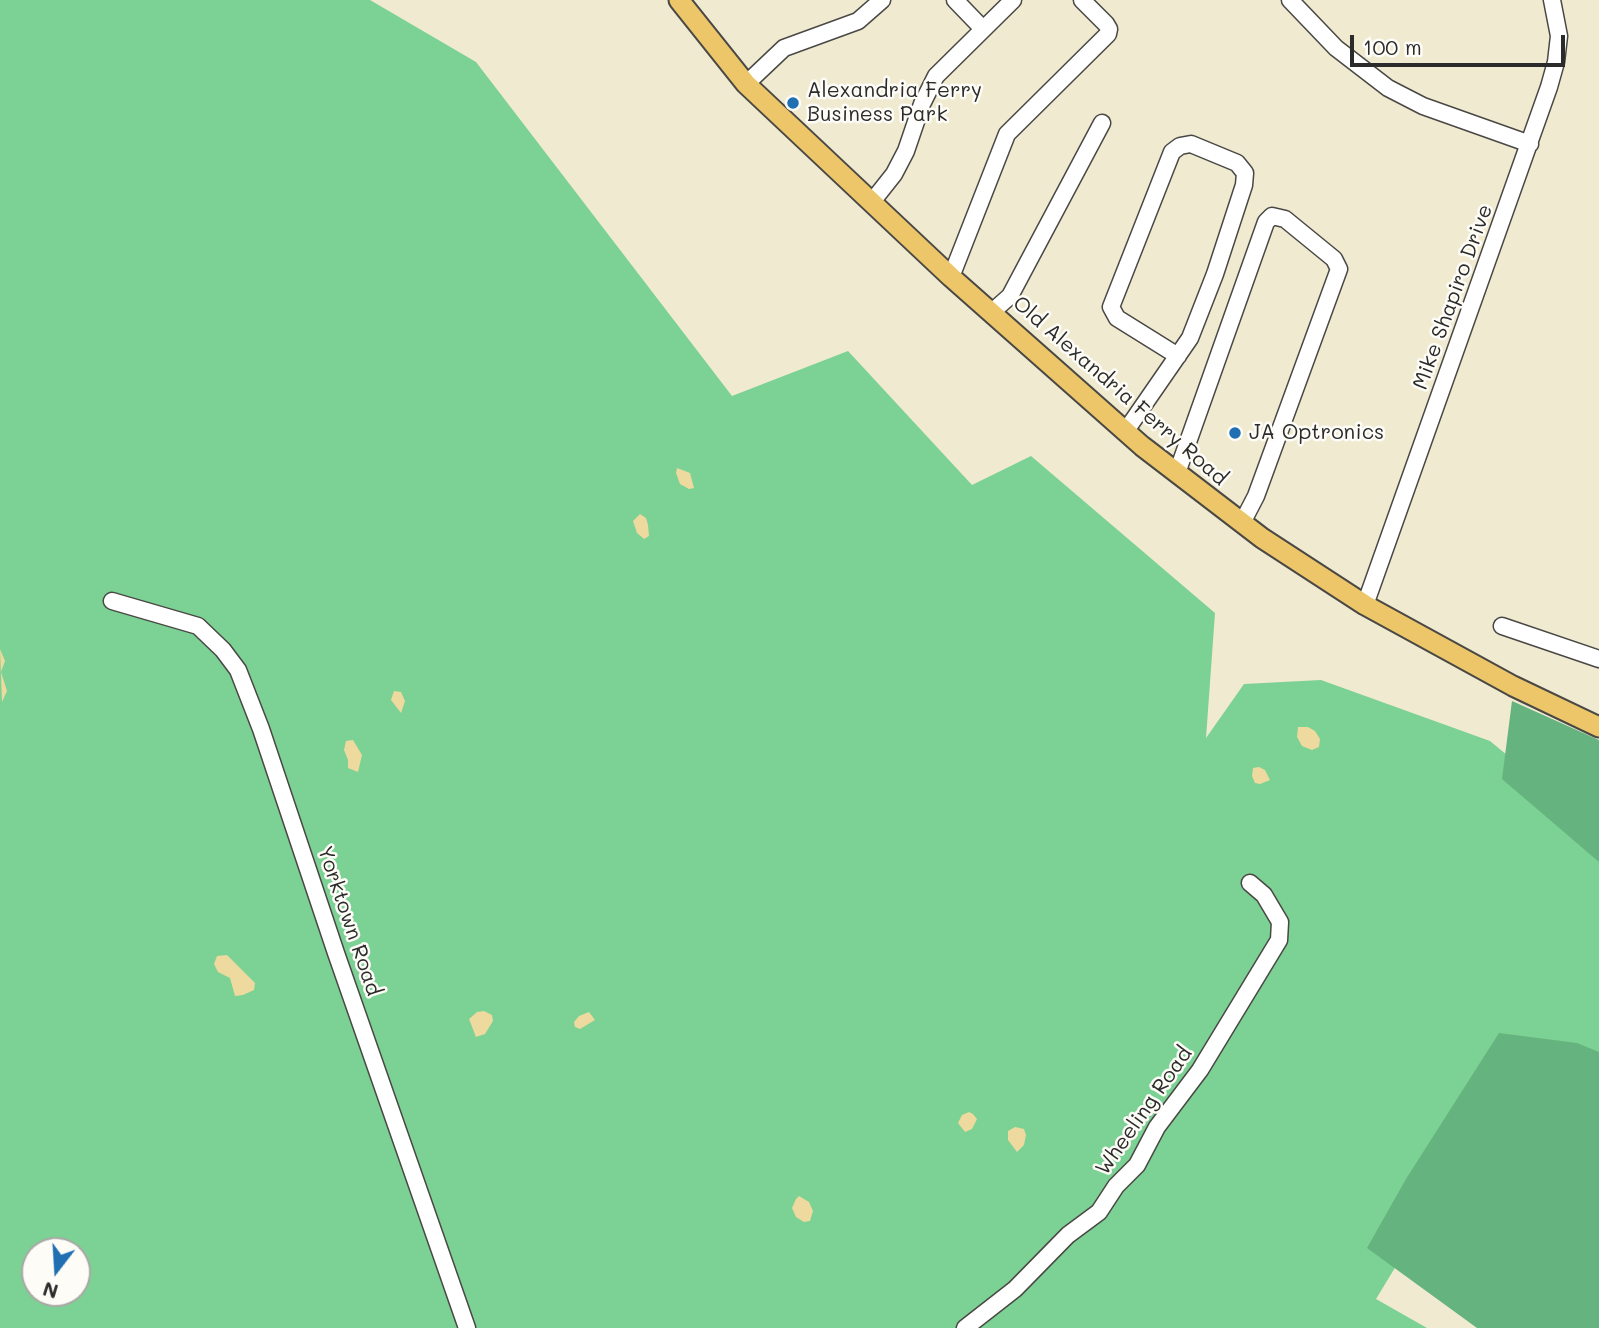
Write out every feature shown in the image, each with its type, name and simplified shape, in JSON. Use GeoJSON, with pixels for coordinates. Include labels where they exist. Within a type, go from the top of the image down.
{"type":"FeatureCollection","features":[{"type":"Feature","properties":{"kind":"main road","name":"Old Alexandria Ferry Road"},"geometry":{"type":"LineString","coordinates":[[680,0],[746,84],[871,203],[1125,432],[1242,523],[1365,605],[1513,686],[1599,727]]}},
{"type":"Feature","properties":{"kind":"street"},"geometry":{"type":"LineString","coordinates":[[746,84],[784,48],[858,22],[882,0]]}},
{"type":"Feature","properties":{"kind":"street"},"geometry":{"type":"LineString","coordinates":[[955,0],[983,29]]}},
{"type":"Feature","properties":{"kind":"street"},"geometry":{"type":"LineString","coordinates":[[871,203],[894,174],[906,151],[922,104],[936,76],[1013,0]]}},
{"type":"Feature","properties":{"kind":"street"},"geometry":{"type":"LineString","coordinates":[[951,276],[1007,134],[1106,38],[1109,29],[1106,24],[1082,0]]}},
{"type":"Feature","properties":{"kind":"street"},"geometry":{"type":"LineString","coordinates":[[1290,0],[1346,56],[1388,88],[1423,106],[1530,144]]}},
{"type":"Feature","properties":{"kind":"street","name":"Mike Shapiro Drive"},"geometry":{"type":"LineString","coordinates":[[1365,605],[1530,144],[1556,62],[1559,36],[1552,0]]}},
{"type":"Feature","properties":{"kind":"street"},"geometry":{"type":"LineString","coordinates":[[992,312],[1010,296],[1102,123]]}},
{"type":"Feature","properties":{"kind":"street"},"geometry":{"type":"LineString","coordinates":[[1125,432],[1178,356],[1190,338],[1215,274],[1244,185],[1245,173],[1237,163],[1191,144],[1180,145],[1172,152],[1111,307],[1113,313],[1178,356]]}},
{"type":"Feature","properties":{"kind":"street"},"geometry":{"type":"LineString","coordinates":[[1177,473],[1266,222],[1272,216],[1285,219],[1334,259],[1339,269],[1256,496],[1242,523]]}},
{"type":"Feature","properties":{"kind":"street","name":"Yorktown Road"},"geometry":{"type":"LineString","coordinates":[[112,601],[198,626],[223,650],[238,670],[261,729],[467,1328]]}},
{"type":"Feature","properties":{"kind":"street"},"geometry":{"type":"LineString","coordinates":[[1502,625],[1599,659]]}},
{"type":"Feature","properties":{"kind":"street","name":"Wheeling Road"},"geometry":{"type":"LineString","coordinates":[[965,1328],[1015,1289],[1068,1235],[1099,1212],[1116,1186],[1137,1165],[1157,1127],[1200,1070],[1279,940],[1280,922],[1264,895],[1250,883]]}},
{"type":"Feature","properties":{"kind":"green space"},"geometry":{"type":"Polygon","coordinates":[[[0,0],[370,0],[476,62],[732,396],[848,351],[972,485],[1031,456],[1215,613],[1206,738],[1244,684],[1321,680],[1490,741],[1599,831],[1599,1103],[1436,1200],[1376,1299],[1427,1328],[0,1328],[0,0]]]}},
{"type":"Feature","properties":{"kind":"green space"},"geometry":{"type":"Polygon","coordinates":[[[1512,701],[1599,740],[1599,862],[1502,779],[1512,701]]]}},
{"type":"Feature","properties":{"kind":"green space"},"geometry":{"type":"Polygon","coordinates":[[[1499,1033],[1577,1043],[1599,1052],[1599,1328],[1477,1328],[1367,1248],[1406,1179],[1499,1033]]]}},
{"type":"Feature","properties":{"kind":"sand"},"geometry":{"type":"Polygon","coordinates":[[[677,468],[690,473],[694,488],[689,489],[680,484],[677,468]]]}},
{"type":"Feature","properties":{"kind":"sand"},"geometry":{"type":"Polygon","coordinates":[[[640,514],[646,518],[648,525],[649,536],[644,539],[637,533],[633,521],[640,514]]]}},
{"type":"Feature","properties":{"kind":"sand"},"geometry":{"type":"Polygon","coordinates":[[[0,649],[5,661],[1,672],[7,691],[2,702],[0,649]]]}},
{"type":"Feature","properties":{"kind":"sand"},"geometry":{"type":"Polygon","coordinates":[[[394,691],[401,692],[405,701],[401,713],[391,700],[394,691]]]}},
{"type":"Feature","properties":{"kind":"sand"},"geometry":{"type":"Polygon","coordinates":[[[1298,727],[1308,727],[1315,731],[1320,739],[1319,747],[1312,750],[1302,746],[1297,737],[1298,727]]]}},
{"type":"Feature","properties":{"kind":"sand"},"geometry":{"type":"Polygon","coordinates":[[[353,740],[362,755],[358,772],[348,768],[344,750],[346,741],[353,740]]]}},
{"type":"Feature","properties":{"kind":"sand"},"geometry":{"type":"Polygon","coordinates":[[[1253,768],[1265,770],[1270,780],[1260,784],[1255,783],[1252,776],[1253,768]]]}},
{"type":"Feature","properties":{"kind":"sand"},"geometry":{"type":"Polygon","coordinates":[[[227,955],[255,983],[254,990],[235,996],[230,978],[218,972],[214,964],[217,956],[227,955]]]}},
{"type":"Feature","properties":{"kind":"sand"},"geometry":{"type":"Polygon","coordinates":[[[484,1011],[492,1015],[493,1021],[485,1034],[476,1037],[469,1019],[477,1012],[484,1011]]]}},
{"type":"Feature","properties":{"kind":"sand"},"geometry":{"type":"Polygon","coordinates":[[[589,1012],[595,1020],[580,1029],[575,1027],[574,1022],[579,1016],[589,1012]]]}},
{"type":"Feature","properties":{"kind":"sand"},"geometry":{"type":"Polygon","coordinates":[[[969,1112],[977,1119],[972,1129],[965,1132],[958,1123],[962,1115],[969,1112]]]}},
{"type":"Feature","properties":{"kind":"sand"},"geometry":{"type":"Polygon","coordinates":[[[1015,1127],[1024,1129],[1026,1135],[1024,1145],[1017,1152],[1008,1140],[1008,1131],[1015,1127]]]}},
{"type":"Feature","properties":{"kind":"sand"},"geometry":{"type":"Polygon","coordinates":[[[799,1196],[809,1202],[813,1211],[810,1221],[804,1222],[796,1217],[792,1208],[799,1196]]]}},
{"type":"Feature","properties":{"kind":"place","name":"Alexandria Ferry Business Park"},"geometry":{"type":"Point","coordinates":[793,103]}},
{"type":"Feature","properties":{"kind":"place","name":"JA Optronics"},"geometry":{"type":"Point","coordinates":[1235,433]}}]}
